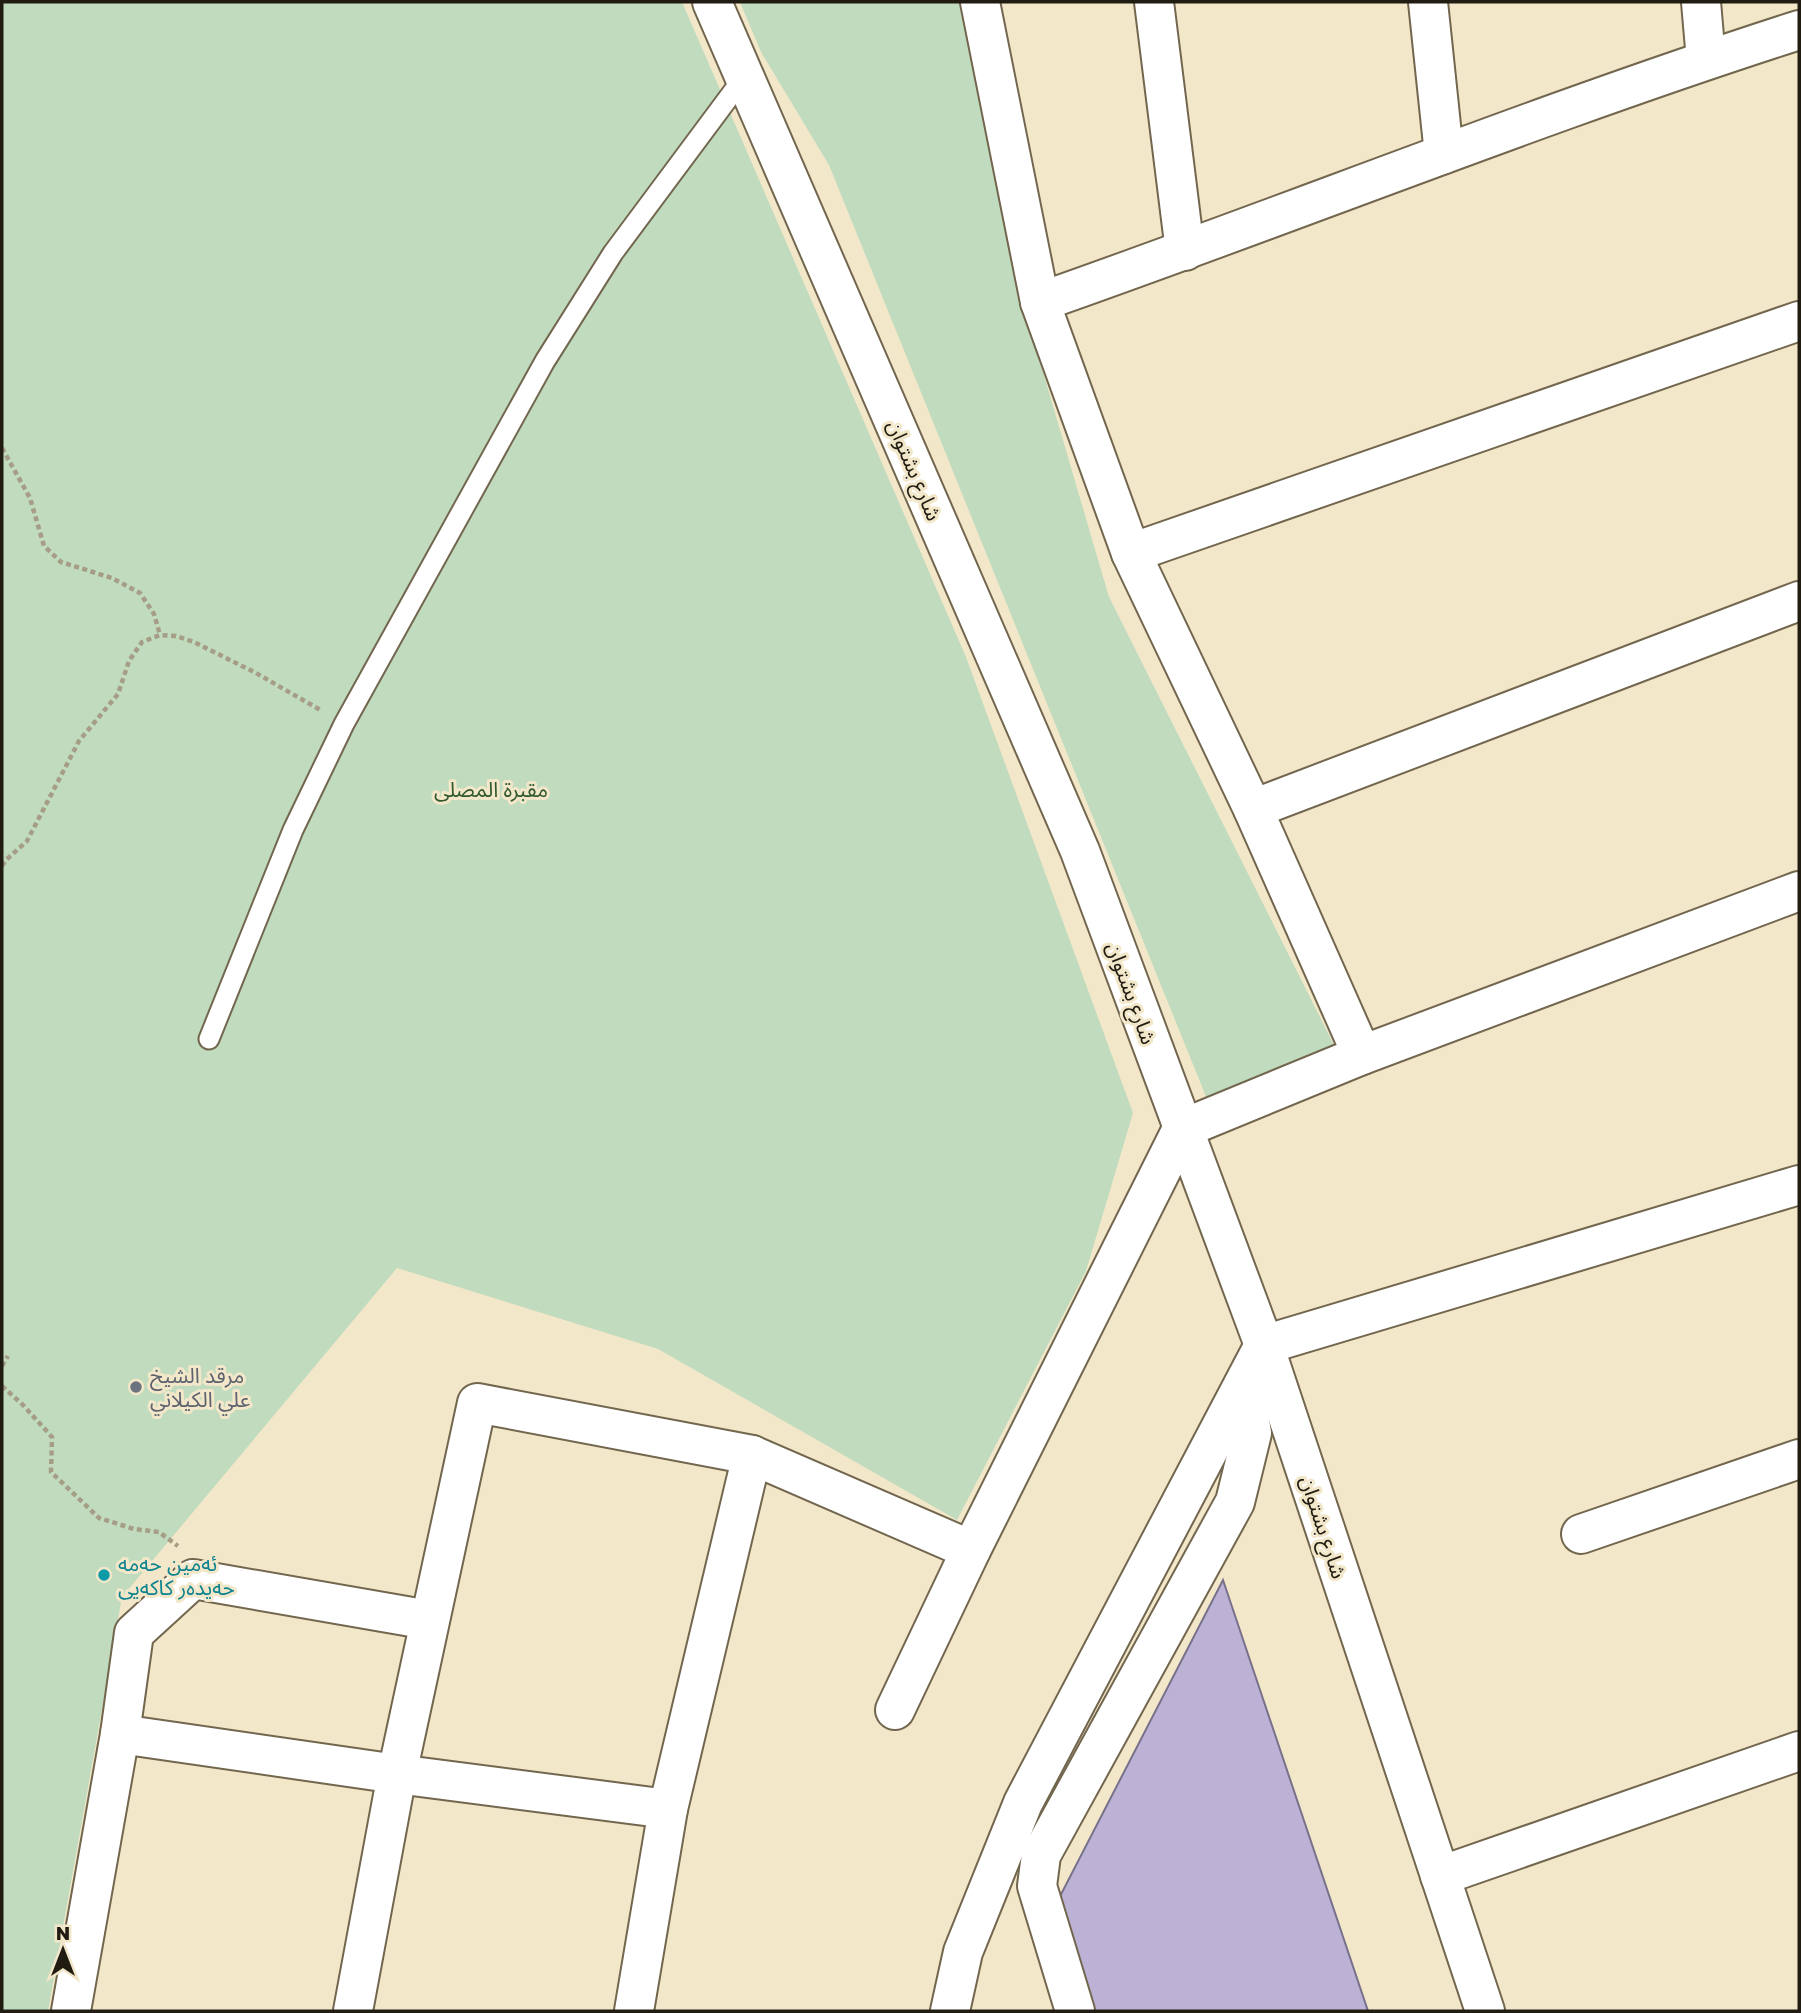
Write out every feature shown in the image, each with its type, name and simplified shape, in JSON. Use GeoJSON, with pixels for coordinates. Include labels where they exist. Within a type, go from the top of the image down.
{"type":"FeatureCollection","features":[{"type":"Feature","properties":{"kind":"street","name":"شارع بشتوان"},"geometry":{"type":"LineString","coordinates":[[712,2],[1080,851],[1264,1345],[1485,2011]]}},
{"type":"Feature","properties":{"kind":"street"},"geometry":{"type":"LineString","coordinates":[[980,2],[1040,302],[1131,553],[1253,809],[1362,1055]]}},
{"type":"Feature","properties":{"kind":"street"},"geometry":{"type":"LineString","coordinates":[[1154,2],[1185,251]]}},
{"type":"Feature","properties":{"kind":"street"},"geometry":{"type":"LineString","coordinates":[[1428,2],[1444,154]]}},
{"type":"Feature","properties":{"kind":"street"},"geometry":{"type":"LineString","coordinates":[[1701,2],[1706,60]]}},
{"type":"Feature","properties":{"kind":"street"},"geometry":{"type":"LineString","coordinates":[[1040,302],[1706,60],[1799,30]]}},
{"type":"Feature","properties":{"kind":"street"},"geometry":{"type":"LineString","coordinates":[[1131,553],[1799,321]]}},
{"type":"Feature","properties":{"kind":"street"},"geometry":{"type":"LineString","coordinates":[[1253,809],[1799,601]]}},
{"type":"Feature","properties":{"kind":"street"},"geometry":{"type":"LineString","coordinates":[[895,1710],[971,1549],[1182,1129],[1362,1055],[1799,891]]}},
{"type":"Feature","properties":{"kind":"street"},"geometry":{"type":"LineString","coordinates":[[950,2011],[963,1952],[1023,1803],[1264,1345],[1799,1185]]}},
{"type":"Feature","properties":{"kind":"street"},"geometry":{"type":"LineString","coordinates":[[1075,2011],[1037,1886],[1041,1855],[1235,1502],[1252,1433],[1244,1384]]}},
{"type":"Feature","properties":{"kind":"street"},"geometry":{"type":"LineString","coordinates":[[353,2011],[397,1774],[477,1403],[752,1455],[971,1549]]}},
{"type":"Feature","properties":{"kind":"street"},"geometry":{"type":"LineString","coordinates":[[634,2011],[668,1809],[752,1455]]}},
{"type":"Feature","properties":{"kind":"street"},"geometry":{"type":"LineString","coordinates":[[1581,1534],[1799,1459]]}},
{"type":"Feature","properties":{"kind":"street"},"geometry":{"type":"LineString","coordinates":[[71,2011],[120,1734],[134,1633],[193,1579],[429,1620]]}},
{"type":"Feature","properties":{"kind":"street"},"geometry":{"type":"LineString","coordinates":[[120,1734],[668,1809]]}},
{"type":"Feature","properties":{"kind":"street"},"geometry":{"type":"LineString","coordinates":[[1440,1876],[1799,1751]]}},
{"type":"Feature","properties":{"kind":"lane"},"geometry":{"type":"LineString","coordinates":[[209,1039],[293,830],[344,724],[545,360],[613,253],[744,77]]}},
{"type":"Feature","properties":{"kind":"path"},"geometry":{"type":"LineString","coordinates":[[2,448],[30,498],[44,546],[61,562],[112,578],[140,593],[154,614],[160,635]]}},
{"type":"Feature","properties":{"kind":"path"},"geometry":{"type":"LineString","coordinates":[[2,866],[27,841],[79,741],[118,695],[134,651],[142,642],[160,635],[176,636],[194,642],[256,673],[344,724]]}},
{"type":"Feature","properties":{"kind":"path"},"geometry":{"type":"LineString","coordinates":[[2,1366],[8,1356]]}},
{"type":"Feature","properties":{"kind":"path"},"geometry":{"type":"LineString","coordinates":[[2,1386],[52,1437],[51,1472],[68,1490],[99,1518],[134,1529],[159,1532],[179,1547],[193,1579]]}},
{"type":"Feature","properties":{"kind":"green space","name":"مقبرة المصلى"},"geometry":{"type":"Polygon","coordinates":[[[2,2],[682,2],[966,657],[1133,1113],[1086,1271],[957,1520],[658,1349],[397,1268],[122,1597],[48,2011],[2,2011],[2,2]]]}},
{"type":"Feature","properties":{"kind":"green space"},"geometry":{"type":"Polygon","coordinates":[[[740,2],[969,2],[1028,321],[1109,597],[1335,1047],[1207,1099],[829,165],[761,52],[740,2]]]}},
{"type":"Feature","properties":{"kind":"building"},"geometry":{"type":"Polygon","coordinates":[[[1223,1580],[1368,2011],[1092,2011],[1056,1904],[1223,1580]]]}},
{"type":"Feature","properties":{"kind":"place","name":"مرقد الشيخ علي الكيلاني"},"geometry":{"type":"Point","coordinates":[136,1387]}},
{"type":"Feature","properties":{"kind":"place","name":"ئەمین حەمە حەیدەر کاکەیی"},"geometry":{"type":"Point","coordinates":[104,1575]}}]}
